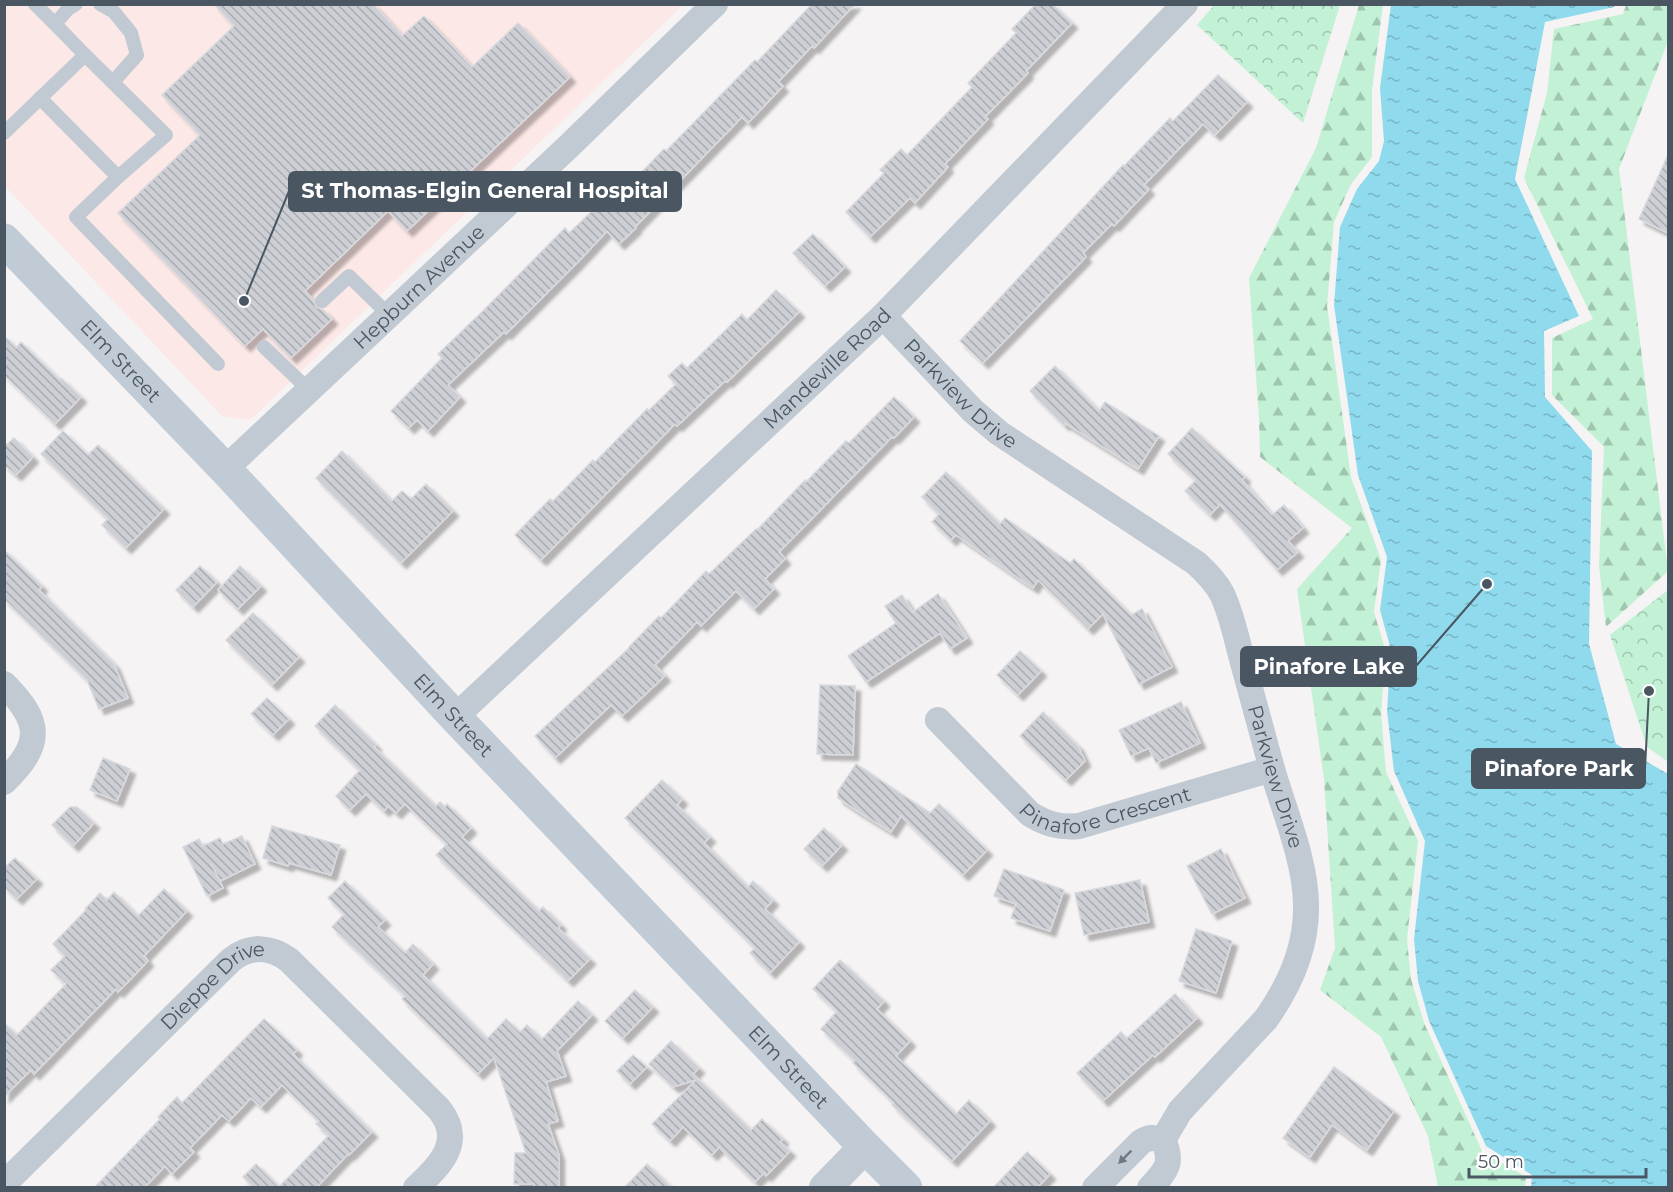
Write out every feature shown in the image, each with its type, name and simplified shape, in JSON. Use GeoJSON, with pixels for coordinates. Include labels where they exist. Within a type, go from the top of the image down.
{"type":"FeatureCollection","features":[{"type":"Feature","properties":{"kind":"main road","name":"Elm Street"},"geometry":{"type":"LineString","coordinates":[[4,240],[225,469],[455,717],[906,1188]]}},
{"type":"Feature","properties":{"kind":"street","name":"Hepburn Avenue"},"geometry":{"type":"LineString","coordinates":[[225,469],[578,138],[715,4]]}},
{"type":"Feature","properties":{"kind":"street","name":"Mandeville Road"},"geometry":{"type":"LineString","coordinates":[[455,717],[883,316],[1185,4]]}},
{"type":"Feature","properties":{"kind":"street","name":"Parkview Drive"},"geometry":{"type":"LineString","coordinates":[[883,316],[973,411],[999,433],[1188,556],[1218,586],[1232,620],[1297,852],[1306,905],[1298,961],[1284,992],[1266,1019],[1180,1112],[1163,1140]]}},
{"type":"Feature","properties":{"kind":"street"},"geometry":{"type":"LineString","coordinates":[[4,684],[27,710],[32,735],[25,759],[4,782]]}},
{"type":"Feature","properties":{"kind":"street","name":"Pinafore Crescent"},"geometry":{"type":"LineString","coordinates":[[938,720],[1030,814],[1047,824],[1078,826],[1272,769]]}},
{"type":"Feature","properties":{"kind":"street","name":"Dieppe Drive"},"geometry":{"type":"LineString","coordinates":[[4,1184],[231,960],[246,951],[263,949],[280,953],[289,960],[439,1109],[445,1118],[450,1135],[447,1153],[439,1165],[416,1188]]}},
{"type":"Feature","properties":{"kind":"street"},"geometry":{"type":"LineString","coordinates":[[1095,1188],[1141,1142],[1149,1138],[1163,1140],[1169,1155],[1165,1172],[1150,1188]]}},
{"type":"Feature","properties":{"kind":"street"},"geometry":{"type":"LineString","coordinates":[[825,1188],[866,1147]]}},
{"type":"Feature","properties":{"kind":"lane"},"geometry":{"type":"LineString","coordinates":[[36,4],[166,135],[76,217],[218,364]]}},
{"type":"Feature","properties":{"kind":"lane"},"geometry":{"type":"LineString","coordinates":[[55,24],[68,9],[76,4]]}},
{"type":"Feature","properties":{"kind":"lane"},"geometry":{"type":"LineString","coordinates":[[99,4],[114,12],[131,33],[137,55],[113,82]]}},
{"type":"Feature","properties":{"kind":"lane"},"geometry":{"type":"LineString","coordinates":[[4,133],[85,55]]}},
{"type":"Feature","properties":{"kind":"lane"},"geometry":{"type":"LineString","coordinates":[[40,98],[118,177]]}},
{"type":"Feature","properties":{"kind":"lane"},"geometry":{"type":"LineString","coordinates":[[322,301],[349,276],[389,315]]}},
{"type":"Feature","properties":{"kind":"lane"},"geometry":{"type":"LineString","coordinates":[[264,347],[309,390]]}},
{"type":"Feature","properties":{"kind":"shaded area"},"geometry":{"type":"Polygon","coordinates":[[[5,5],[683,5],[250,420],[222,416],[5,186],[5,5]]]}},
{"type":"Feature","properties":{"kind":"green space"},"geometry":{"type":"Polygon","coordinates":[[[1215,4],[1340,5],[1303,123],[1197,25],[1215,4]]]}},
{"type":"Feature","properties":{"kind":"green space"},"geometry":{"type":"Polygon","coordinates":[[[1359,5],[1383,5],[1372,89],[1372,157],[1351,184],[1334,222],[1327,306],[1351,477],[1381,560],[1374,612],[1386,652],[1381,712],[1386,772],[1418,841],[1407,939],[1411,979],[1424,1023],[1482,1151],[1526,1177],[1525,1187],[1438,1187],[1428,1136],[1381,1037],[1320,990],[1335,948],[1324,779],[1297,589],[1352,528],[1260,457],[1249,278],[1316,148],[1359,5]]]}},
{"type":"Feature","properties":{"kind":"green space"},"geometry":{"type":"Polygon","coordinates":[[[1626,5],[1668,5],[1668,41],[1619,169],[1668,571],[1606,627],[1599,566],[1604,447],[1552,395],[1552,338],[1593,319],[1524,178],[1547,93],[1554,29],[1623,14],[1626,5]]]}},
{"type":"Feature","properties":{"kind":"green space"},"geometry":{"type":"Polygon","coordinates":[[[1668,590],[1668,762],[1647,747],[1610,635],[1668,590]]]}},
{"type":"Feature","properties":{"kind":"water"},"geometry":{"type":"Polygon","coordinates":[[[1391,5],[1615,5],[1545,22],[1515,179],[1579,316],[1544,331],[1545,397],[1592,451],[1589,644],[1616,744],[1668,774],[1668,1187],[1531,1187],[1532,1175],[1486,1146],[1429,1021],[1418,981],[1414,939],[1425,841],[1394,771],[1387,711],[1391,650],[1380,610],[1387,557],[1358,475],[1334,305],[1340,227],[1357,189],[1379,161],[1384,141],[1380,88],[1391,5]]]}},
{"type":"Feature","properties":{"kind":"building"},"geometry":{"type":"Polygon","coordinates":[[[214,4],[373,4],[402,36],[424,16],[472,67],[518,23],[570,77],[407,231],[388,211],[305,291],[316,307],[332,319],[291,358],[263,329],[245,346],[118,213],[200,135],[162,95],[234,26],[214,4]]]}},
{"type":"Feature","properties":{"kind":"building"},"geometry":{"type":"Polygon","coordinates":[[[812,4],[855,4],[778,82],[783,86],[748,123],[742,117],[619,244],[607,231],[506,334],[504,332],[448,385],[460,397],[428,431],[417,420],[409,428],[391,411],[442,358],[438,354],[565,228],[569,233],[607,197],[612,203],[755,60],[757,62],[812,4]]]}},
{"type":"Feature","properties":{"kind":"building"},"geometry":{"type":"Polygon","coordinates":[[[1036,4],[1052,4],[1072,23],[985,117],[988,119],[945,164],[948,167],[915,203],[910,198],[870,237],[846,212],[884,173],[880,170],[901,149],[907,155],[972,87],[968,83],[1016,33],[1012,29],[1036,4]]]}},
{"type":"Feature","properties":{"kind":"building"},"geometry":{"type":"Polygon","coordinates":[[[1218,75],[1247,102],[1215,135],[1203,124],[1144,185],[1149,189],[1114,226],[1112,224],[1083,253],[1086,257],[983,363],[960,341],[1123,165],[1170,118],[1173,121],[1218,75]]]}},
{"type":"Feature","properties":{"kind":"building"},"geometry":{"type":"Polygon","coordinates":[[[1668,155],[1668,233],[1639,219],[1668,155]]]}},
{"type":"Feature","properties":{"kind":"building"},"geometry":{"type":"Polygon","coordinates":[[[813,234],[845,267],[825,286],[793,253],[813,234]]]}},
{"type":"Feature","properties":{"kind":"building"},"geometry":{"type":"Polygon","coordinates":[[[776,290],[799,312],[727,382],[725,381],[677,426],[675,424],[541,560],[515,535],[550,499],[553,501],[593,460],[595,462],[647,409],[649,410],[676,384],[668,376],[682,363],[687,368],[742,314],[747,320],[776,290]]]}},
{"type":"Feature","properties":{"kind":"building"},"geometry":{"type":"Polygon","coordinates":[[[4,336],[16,348],[21,342],[81,397],[55,424],[4,375],[4,336]]]}},
{"type":"Feature","properties":{"kind":"building"},"geometry":{"type":"Polygon","coordinates":[[[1055,366],[1099,411],[1105,402],[1159,436],[1138,469],[1065,423],[1064,425],[1030,391],[1055,366]]]}},
{"type":"Feature","properties":{"kind":"building"},"geometry":{"type":"Polygon","coordinates":[[[894,397],[914,417],[779,552],[785,559],[765,579],[774,589],[754,609],[736,591],[701,626],[697,622],[655,665],[665,676],[622,716],[611,705],[555,758],[535,736],[629,648],[659,616],[661,618],[706,571],[709,574],[757,530],[805,480],[806,482],[846,441],[849,443],[894,397]]]}},
{"type":"Feature","properties":{"kind":"building"},"geometry":{"type":"Polygon","coordinates":[[[1192,428],[1245,477],[1242,480],[1272,515],[1284,505],[1303,528],[1288,541],[1298,552],[1277,570],[1220,504],[1210,515],[1185,491],[1196,480],[1168,454],[1192,428]]]}},
{"type":"Feature","properties":{"kind":"building"},"geometry":{"type":"Polygon","coordinates":[[[63,431],[88,455],[98,445],[164,509],[126,548],[102,525],[108,519],[41,454],[63,431]]]}},
{"type":"Feature","properties":{"kind":"building"},"geometry":{"type":"Polygon","coordinates":[[[14,438],[33,457],[16,475],[4,465],[4,447],[14,438]]]}},
{"type":"Feature","properties":{"kind":"building"},"geometry":{"type":"Polygon","coordinates":[[[342,451],[392,501],[402,491],[411,499],[426,484],[453,511],[401,563],[316,478],[342,451]]]}},
{"type":"Feature","properties":{"kind":"building"},"geometry":{"type":"Polygon","coordinates":[[[946,472],[1000,524],[1005,518],[1070,563],[1074,559],[1131,615],[1142,609],[1172,667],[1139,684],[1103,614],[1088,629],[1038,580],[1033,588],[956,535],[951,540],[932,522],[939,514],[922,497],[946,472]]]}},
{"type":"Feature","properties":{"kind":"building"},"geometry":{"type":"Polygon","coordinates":[[[4,550],[42,586],[39,590],[114,664],[128,698],[99,709],[87,680],[4,599],[4,550]]]}},
{"type":"Feature","properties":{"kind":"building"},"geometry":{"type":"Polygon","coordinates":[[[200,566],[217,582],[193,607],[176,590],[200,566]]]}},
{"type":"Feature","properties":{"kind":"building"},"geometry":{"type":"Polygon","coordinates":[[[240,566],[261,586],[238,609],[218,590],[240,566]]]}},
{"type":"Feature","properties":{"kind":"building"},"geometry":{"type":"Polygon","coordinates":[[[938,594],[967,638],[950,649],[940,633],[866,682],[848,656],[896,623],[885,606],[902,595],[913,612],[938,594]]]}},
{"type":"Feature","properties":{"kind":"building"},"geometry":{"type":"Polygon","coordinates":[[[253,613],[299,657],[272,685],[226,640],[253,613]]]}},
{"type":"Feature","properties":{"kind":"building"},"geometry":{"type":"Polygon","coordinates":[[[1020,651],[1041,671],[1018,695],[997,675],[1020,651]]]}},
{"type":"Feature","properties":{"kind":"building"},"geometry":{"type":"Polygon","coordinates":[[[820,685],[855,686],[853,755],[817,754],[820,685]]]}},
{"type":"Feature","properties":{"kind":"building"},"geometry":{"type":"Polygon","coordinates":[[[267,698],[289,719],[273,735],[251,714],[267,698]]]}},
{"type":"Feature","properties":{"kind":"building"},"geometry":{"type":"Polygon","coordinates":[[[1181,702],[1200,743],[1156,763],[1149,748],[1131,756],[1119,730],[1181,702]]]}},
{"type":"Feature","properties":{"kind":"building"},"geometry":{"type":"Polygon","coordinates":[[[335,705],[376,745],[374,747],[436,806],[440,802],[445,807],[447,804],[471,828],[462,837],[539,911],[543,907],[561,925],[558,928],[590,959],[568,981],[436,855],[447,844],[405,804],[396,813],[388,806],[384,811],[366,794],[350,810],[336,796],[360,770],[315,726],[335,705]]]}},
{"type":"Feature","properties":{"kind":"building"},"geometry":{"type":"Polygon","coordinates":[[[1043,712],[1078,746],[1085,761],[1066,780],[1020,736],[1043,712]]]}},
{"type":"Feature","properties":{"kind":"building"},"geometry":{"type":"Polygon","coordinates":[[[103,758],[130,769],[117,801],[90,790],[103,758]]]}},
{"type":"Feature","properties":{"kind":"building"},"geometry":{"type":"Polygon","coordinates":[[[856,764],[930,813],[939,804],[987,850],[963,875],[901,816],[891,832],[856,810],[838,798],[838,791],[856,764]]]}},
{"type":"Feature","properties":{"kind":"building"},"geometry":{"type":"Polygon","coordinates":[[[662,780],[682,799],[677,805],[710,837],[704,843],[748,887],[753,881],[773,900],[765,909],[799,942],[770,973],[750,953],[755,948],[625,818],[662,780]]]}},
{"type":"Feature","properties":{"kind":"building"},"geometry":{"type":"Polygon","coordinates":[[[70,807],[77,807],[94,823],[73,846],[52,825],[70,807]]]}},
{"type":"Feature","properties":{"kind":"building"},"geometry":{"type":"Polygon","coordinates":[[[272,826],[340,845],[331,875],[263,858],[272,826]]]}},
{"type":"Feature","properties":{"kind":"building"},"geometry":{"type":"Polygon","coordinates":[[[824,828],[842,845],[822,866],[804,849],[824,828]]]}},
{"type":"Feature","properties":{"kind":"building"},"geometry":{"type":"Polygon","coordinates":[[[242,836],[255,864],[220,881],[211,863],[223,888],[207,896],[183,847],[199,839],[203,846],[220,838],[223,844],[242,836]]]}},
{"type":"Feature","properties":{"kind":"building"},"geometry":{"type":"Polygon","coordinates":[[[1221,849],[1245,898],[1212,914],[1187,866],[1221,849]]]}},
{"type":"Feature","properties":{"kind":"building"},"geometry":{"type":"Polygon","coordinates":[[[15,858],[37,879],[17,899],[4,887],[4,868],[15,858]]]}},
{"type":"Feature","properties":{"kind":"building"},"geometry":{"type":"Polygon","coordinates":[[[1004,869],[1064,890],[1050,931],[1011,918],[1016,904],[994,896],[1004,869]]]}},
{"type":"Feature","properties":{"kind":"building"},"geometry":{"type":"Polygon","coordinates":[[[1140,880],[1149,922],[1084,935],[1075,893],[1140,880]]]}},
{"type":"Feature","properties":{"kind":"building"},"geometry":{"type":"Polygon","coordinates":[[[345,881],[385,920],[378,927],[405,953],[413,944],[433,964],[423,975],[487,1039],[506,1019],[520,1032],[527,1025],[542,1039],[578,1001],[592,1015],[557,1051],[566,1076],[546,1082],[558,1121],[548,1124],[559,1155],[559,1188],[534,1188],[534,1184],[514,1184],[515,1153],[526,1153],[494,1058],[478,1074],[402,999],[405,996],[332,927],[344,914],[328,898],[345,881]]]}},
{"type":"Feature","properties":{"kind":"building"},"geometry":{"type":"Polygon","coordinates":[[[164,889],[187,911],[144,956],[148,961],[118,992],[116,989],[34,1074],[31,1070],[4,1097],[4,1023],[17,1035],[66,984],[51,970],[65,956],[53,944],[100,893],[107,900],[114,892],[138,916],[164,889]]]}},
{"type":"Feature","properties":{"kind":"building"},"geometry":{"type":"Polygon","coordinates":[[[1196,929],[1232,941],[1216,993],[1179,981],[1196,929]]]}},
{"type":"Feature","properties":{"kind":"building"},"geometry":{"type":"Polygon","coordinates":[[[840,960],[884,1001],[877,1009],[910,1041],[896,1056],[956,1114],[969,1100],[990,1121],[952,1161],[892,1105],[894,1103],[853,1063],[855,1061],[821,1029],[837,1011],[813,989],[840,960]]]}},
{"type":"Feature","properties":{"kind":"building"},"geometry":{"type":"Polygon","coordinates":[[[635,990],[653,1007],[623,1038],[605,1021],[635,990]]]}},
{"type":"Feature","properties":{"kind":"building"},"geometry":{"type":"Polygon","coordinates":[[[1175,994],[1197,1018],[1103,1101],[1077,1073],[1121,1032],[1127,1038],[1175,994]]]}},
{"type":"Feature","properties":{"kind":"building"},"geometry":{"type":"Polygon","coordinates":[[[264,1019],[297,1050],[293,1054],[372,1132],[316,1188],[254,1188],[243,1177],[256,1164],[279,1187],[329,1135],[316,1124],[319,1121],[282,1085],[261,1107],[251,1098],[229,1121],[222,1115],[190,1148],[194,1152],[172,1174],[165,1166],[144,1188],[94,1188],[160,1119],[158,1117],[177,1097],[182,1103],[264,1019]]]}},
{"type":"Feature","properties":{"kind":"building"},"geometry":{"type":"Polygon","coordinates":[[[671,1041],[699,1068],[693,1074],[751,1130],[762,1119],[783,1139],[780,1142],[790,1151],[766,1176],[764,1173],[755,1182],[719,1147],[712,1155],[683,1127],[670,1141],[652,1124],[696,1080],[673,1087],[649,1064],[671,1041]]]}},
{"type":"Feature","properties":{"kind":"building"},"geometry":{"type":"Polygon","coordinates":[[[633,1055],[647,1067],[630,1084],[617,1071],[633,1055]]]}},
{"type":"Feature","properties":{"kind":"building"},"geometry":{"type":"Polygon","coordinates":[[[1334,1067],[1394,1111],[1367,1150],[1332,1125],[1310,1157],[1283,1138],[1334,1067]]]}},
{"type":"Feature","properties":{"kind":"building"},"geometry":{"type":"Polygon","coordinates":[[[1027,1152],[1050,1174],[1037,1188],[993,1188],[1027,1152]]]}},
{"type":"Feature","properties":{"kind":"building"},"geometry":{"type":"Polygon","coordinates":[[[647,1164],[672,1188],[624,1188],[647,1164]]]}},
{"type":"Feature","properties":{"kind":"place","name":"St Thomas-Elgin General Hospital"},"geometry":{"type":"Point","coordinates":[244,301]}},
{"type":"Feature","properties":{"kind":"place","name":"Pinafore Lake"},"geometry":{"type":"Point","coordinates":[1487,584]}},
{"type":"Feature","properties":{"kind":"place","name":"Pinafore Park"},"geometry":{"type":"Point","coordinates":[1649,691]}}]}
